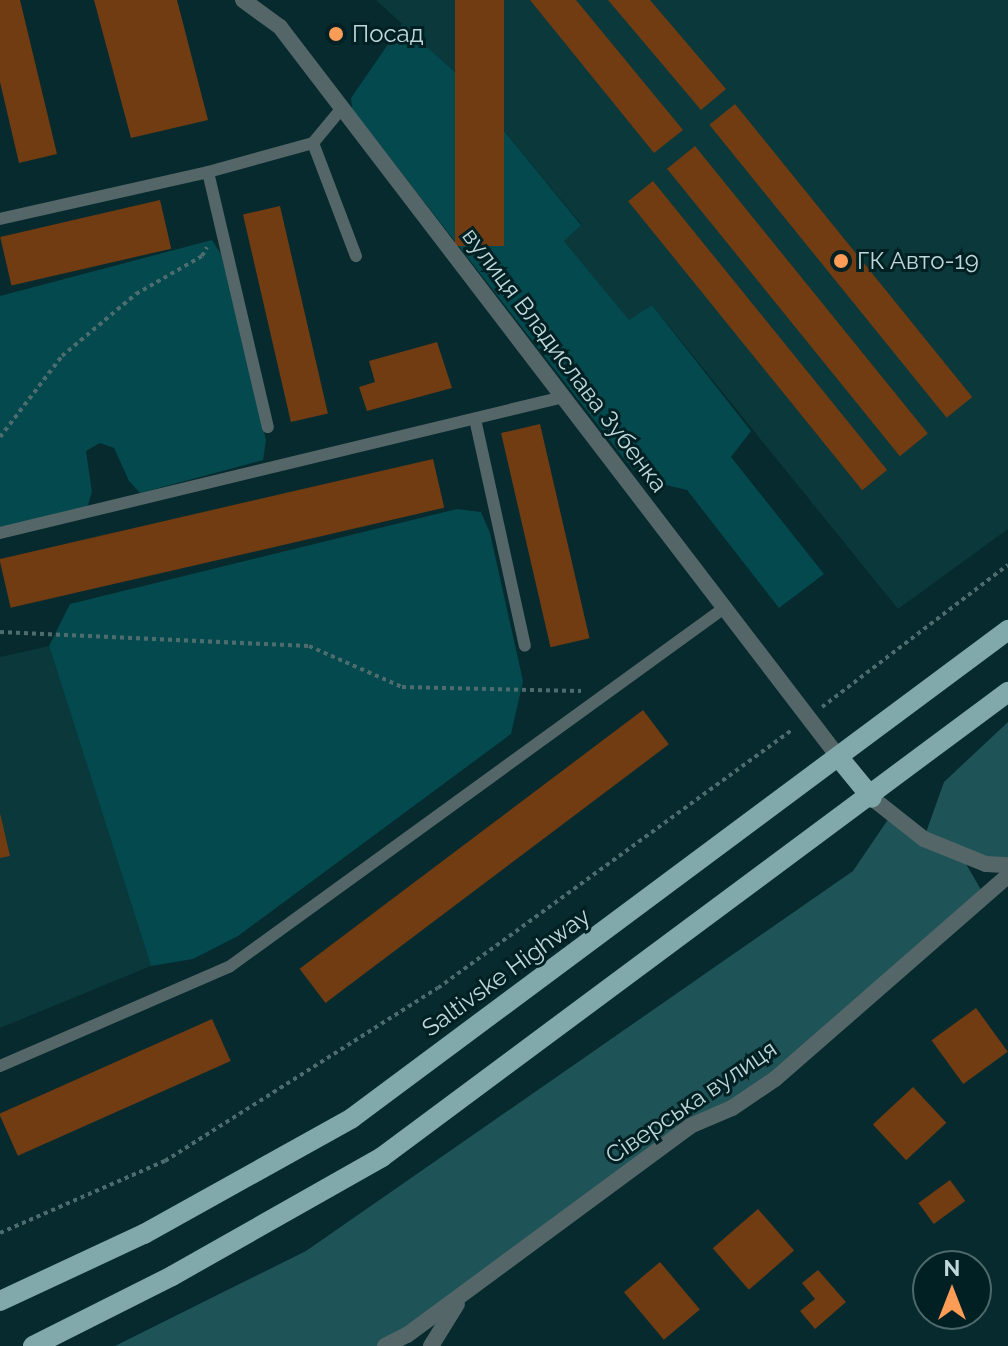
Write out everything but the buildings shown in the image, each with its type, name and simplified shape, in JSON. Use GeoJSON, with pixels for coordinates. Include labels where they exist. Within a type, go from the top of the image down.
{"type":"FeatureCollection","features":[{"type":"Feature","properties":{"kind":"main road","name":"Saltivske Highway"},"geometry":{"type":"LineString","coordinates":[[0,1301],[144,1234],[352,1118],[840,759],[1008,630]]}},
{"type":"Feature","properties":{"kind":"main road"},"geometry":{"type":"LineString","coordinates":[[33,1346],[172,1276],[382,1157],[872,798],[1008,692]]}},
{"type":"Feature","properties":{"kind":"main road"},"geometry":{"type":"LineString","coordinates":[[840,759],[872,798]]}},
{"type":"Feature","properties":{"kind":"street","name":"вулиця Владислава Зубенка"},"geometry":{"type":"LineString","coordinates":[[243,0],[280,27],[840,759]]}},
{"type":"Feature","properties":{"kind":"street"},"geometry":{"type":"LineString","coordinates":[[872,798],[924,839],[986,864],[1008,865]]}},
{"type":"Feature","properties":{"kind":"street","name":"Сіверська вулиця"},"geometry":{"type":"LineString","coordinates":[[385,1346],[466,1291],[690,1126],[732,1108],[775,1079],[1008,876]]}},
{"type":"Feature","properties":{"kind":"street"},"geometry":{"type":"LineString","coordinates":[[431,1346],[466,1291]]}},
{"type":"Feature","properties":{"kind":"lane"},"geometry":{"type":"LineString","coordinates":[[0,219],[208,172],[313,143],[342,108]]}},
{"type":"Feature","properties":{"kind":"lane"},"geometry":{"type":"LineString","coordinates":[[313,143],[356,256]]}},
{"type":"Feature","properties":{"kind":"lane"},"geometry":{"type":"LineString","coordinates":[[208,172],[268,427]]}},
{"type":"Feature","properties":{"kind":"lane"},"geometry":{"type":"LineString","coordinates":[[0,533],[563,397]]}},
{"type":"Feature","properties":{"kind":"lane"},"geometry":{"type":"LineString","coordinates":[[475,419],[525,646]]}},
{"type":"Feature","properties":{"kind":"lane"},"geometry":{"type":"LineString","coordinates":[[0,1066],[229,967],[724,608]]}},
{"type":"Feature","properties":{"kind":"path"},"geometry":{"type":"LineString","coordinates":[[0,437],[62,356],[136,294],[202,256],[221,226]]}},
{"type":"Feature","properties":{"kind":"path"},"geometry":{"type":"LineString","coordinates":[[0,1233],[165,1161],[412,1004],[808,718],[1008,565]]}},
{"type":"Feature","properties":{"kind":"path"},"geometry":{"type":"LineString","coordinates":[[0,632],[309,646],[402,687],[609,691]]}},
{"type":"Feature","properties":{"kind":"shaded area"},"geometry":{"type":"Polygon","coordinates":[[[376,0],[1008,0],[1008,529],[898,609],[652,305],[629,321],[564,241],[581,224],[459,76],[376,0]]]}},
{"type":"Feature","properties":{"kind":"shaded area"},"geometry":{"type":"Polygon","coordinates":[[[402,24],[459,76],[581,225],[564,241],[629,320],[652,305],[751,431],[731,457],[824,574],[779,608],[687,490],[653,482],[633,470],[352,109],[351,98],[402,24]]]}},
{"type":"Feature","properties":{"kind":"shaded area"},"geometry":{"type":"Polygon","coordinates":[[[212,240],[221,254],[266,440],[263,460],[140,493],[129,481],[114,448],[100,443],[86,451],[92,492],[87,508],[0,531],[0,296],[212,240]]]}},
{"type":"Feature","properties":{"kind":"shaded area"},"geometry":{"type":"Polygon","coordinates":[[[457,509],[481,512],[490,533],[523,681],[511,734],[238,936],[193,959],[151,966],[49,646],[70,604],[457,509]]]}},
{"type":"Feature","properties":{"kind":"shaded area"},"geometry":{"type":"Polygon","coordinates":[[[49,646],[151,966],[0,1028],[0,657],[49,646]]]}},
{"type":"Feature","properties":{"kind":"shaded area"},"geometry":{"type":"Polygon","coordinates":[[[1008,722],[1008,865],[962,857],[984,895],[775,1079],[690,1126],[385,1346],[115,1346],[306,1251],[853,871],[891,815],[924,838],[944,782],[1008,722]]]}},
{"type":"Feature","properties":{"kind":"place","name":"Посад"},"geometry":{"type":"Point","coordinates":[336,34]}},
{"type":"Feature","properties":{"kind":"place","name":"ГК Авто-19"},"geometry":{"type":"Point","coordinates":[841,261]}}]}
